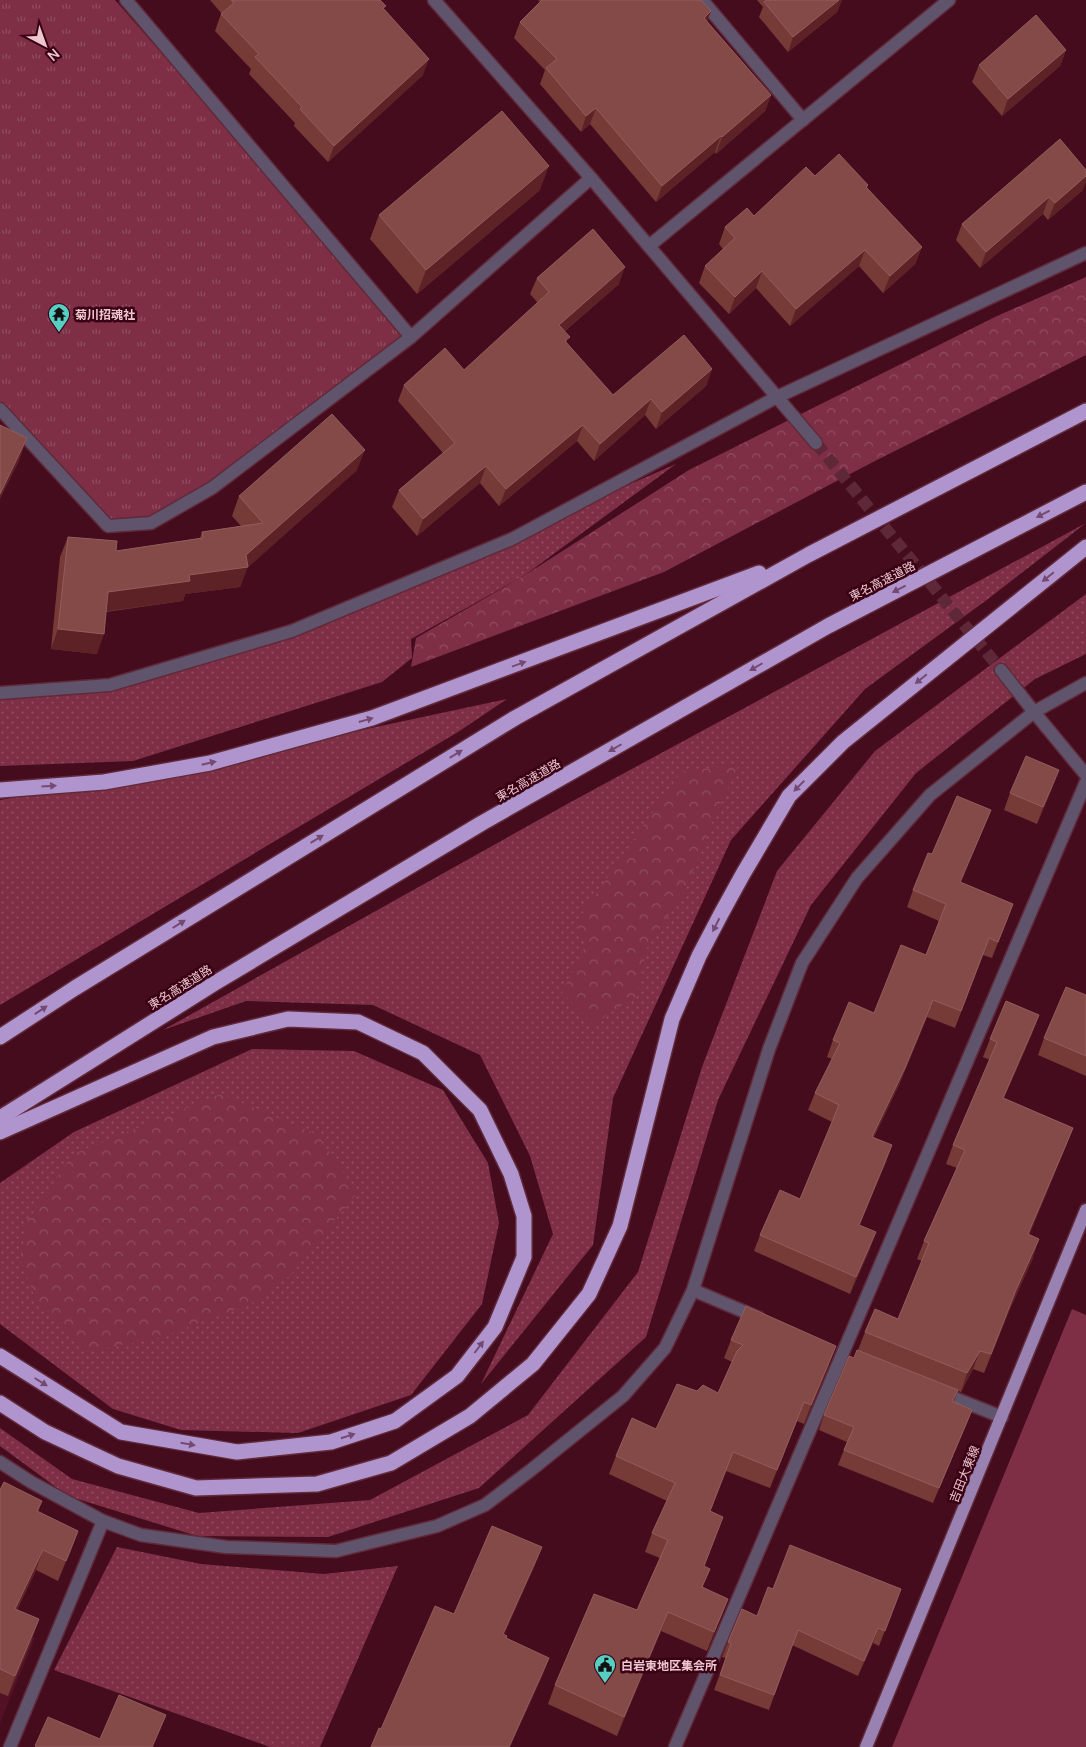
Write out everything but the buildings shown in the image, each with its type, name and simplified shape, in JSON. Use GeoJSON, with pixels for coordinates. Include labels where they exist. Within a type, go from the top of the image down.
{"type":"FeatureCollection","features":[{"type":"Feature","properties":{"kind":"highway"},"geometry":{"type":"LineString","coordinates":[[0,1037],[84,982],[514,718],[808,555],[1086,411]]}},
{"type":"Feature","properties":{"kind":"highway","name":"東名高速道路"},"geometry":{"type":"LineString","coordinates":[[0,1118],[215,982],[482,823],[828,626],[1086,492]]}},
{"type":"Feature","properties":{"kind":"highway"},"geometry":{"type":"LineString","coordinates":[[0,1403],[45,1432],[118,1466],[196,1488],[317,1484],[391,1463],[470,1416],[532,1364],[589,1294],[620,1226],[672,1019],[699,956],[789,796],[843,742],[1086,547]]}},
{"type":"Feature","properties":{"kind":"highway"},"geometry":{"type":"LineString","coordinates":[[0,790],[104,782],[210,763],[372,718],[808,555]]}},
{"type":"Feature","properties":{"kind":"highway"},"geometry":{"type":"LineString","coordinates":[[0,1132],[213,1037],[288,1019],[358,1022],[423,1053],[480,1110],[511,1174],[524,1216],[524,1258],[495,1327],[457,1376],[395,1421],[331,1442],[237,1452],[121,1432],[0,1356]]}},
{"type":"Feature","properties":{"kind":"main road","name":"吉田大東線"},"geometry":{"type":"LineString","coordinates":[[866,1747],[1086,1210]]}},
{"type":"Feature","properties":{"kind":"street"},"geometry":{"type":"LineString","coordinates":[[126,0],[411,337]]}},
{"type":"Feature","properties":{"kind":"street"},"geometry":{"type":"LineString","coordinates":[[434,0],[591,178],[816,443]]}},
{"type":"Feature","properties":{"kind":"street"},"geometry":{"type":"LineString","coordinates":[[702,0],[803,120]]}},
{"type":"Feature","properties":{"kind":"street"},"geometry":{"type":"LineString","coordinates":[[648,246],[949,0]]}},
{"type":"Feature","properties":{"kind":"street"},"geometry":{"type":"LineString","coordinates":[[0,409],[108,526],[151,523],[212,488],[411,337],[591,178]]}},
{"type":"Feature","properties":{"kind":"street"},"geometry":{"type":"LineString","coordinates":[[0,693],[110,685],[292,631],[512,539],[777,397],[1086,253]]}},
{"type":"Feature","properties":{"kind":"street"},"geometry":{"type":"LineString","coordinates":[[1001,670],[1086,775]]}},
{"type":"Feature","properties":{"kind":"street"},"geometry":{"type":"LineString","coordinates":[[0,1462],[30,1482],[103,1521],[141,1535],[226,1547],[336,1551],[437,1526],[485,1505],[622,1396],[665,1348],[693,1290],[769,1049],[802,963],[857,878],[930,795],[1034,712],[1086,683]]}},
{"type":"Feature","properties":{"kind":"street"},"geometry":{"type":"LineString","coordinates":[[675,1747],[1086,782]]}},
{"type":"Feature","properties":{"kind":"street"},"geometry":{"type":"LineString","coordinates":[[693,1290],[772,1323]]}},
{"type":"Feature","properties":{"kind":"street"},"geometry":{"type":"LineString","coordinates":[[931,1389],[1002,1417]]}},
{"type":"Feature","properties":{"kind":"street"},"geometry":{"type":"LineString","coordinates":[[10,1747],[103,1521]]}},
{"type":"Feature","properties":{"kind":"shaded area"},"geometry":{"type":"Polygon","coordinates":[[[0,1623],[35,1638],[0,1723],[0,1623]]]}},
{"type":"Feature","properties":{"kind":"green space"},"geometry":{"type":"Polygon","coordinates":[[[0,0],[115,0],[411,337],[212,488],[151,523],[108,526],[0,411],[0,0]]]}},
{"type":"Feature","properties":{"kind":"green space"},"geometry":{"type":"Polygon","coordinates":[[[1086,277],[1086,355],[871,463],[664,572],[411,667],[416,638],[525,575],[689,470],[997,316],[1086,277]]]}},
{"type":"Feature","properties":{"kind":"green space"},"geometry":{"type":"Polygon","coordinates":[[[676,464],[525,575],[411,639],[412,658],[382,682],[133,761],[0,766],[0,696],[76,688],[192,661],[331,615],[676,464]]]}},
{"type":"Feature","properties":{"kind":"green space"},"geometry":{"type":"Polygon","coordinates":[[[1086,523],[988,599],[865,689],[731,840],[613,1098],[593,1245],[481,1384],[553,1234],[530,1156],[480,1055],[373,1005],[246,1001],[163,1030],[569,803],[1086,523]]]}},
{"type":"Feature","properties":{"kind":"green space"},"geometry":{"type":"Polygon","coordinates":[[[1086,594],[1086,654],[1035,679],[916,773],[811,905],[718,1100],[646,1337],[479,1488],[328,1537],[197,1536],[68,1496],[0,1446],[0,1428],[72,1479],[199,1513],[370,1500],[528,1415],[638,1272],[702,1067],[777,871],[875,751],[1086,594]]]}},
{"type":"Feature","properties":{"kind":"green space"},"geometry":{"type":"Polygon","coordinates":[[[507,699],[458,732],[0,1005],[0,800],[188,767],[507,699]]]}},
{"type":"Feature","properties":{"kind":"green space"},"geometry":{"type":"Polygon","coordinates":[[[739,764],[715,815],[686,889],[647,948],[636,997],[593,1024],[562,993],[587,942],[575,924],[681,772],[739,764]]]}},
{"type":"Feature","properties":{"kind":"green space"},"geometry":{"type":"Polygon","coordinates":[[[252,1049],[354,1051],[443,1090],[488,1163],[499,1223],[482,1304],[411,1395],[298,1433],[181,1430],[113,1409],[0,1324],[0,1183],[74,1132],[252,1049]]]}},
{"type":"Feature","properties":{"kind":"green space"},"geometry":{"type":"Polygon","coordinates":[[[221,1094],[318,1135],[357,1193],[291,1275],[252,1303],[162,1337],[87,1352],[35,1298],[20,1258],[28,1220],[73,1154],[221,1094]]]}},
{"type":"Feature","properties":{"kind":"green space"},"geometry":{"type":"Polygon","coordinates":[[[1072,1309],[1086,1315],[1086,1747],[892,1747],[1072,1309]]]}},
{"type":"Feature","properties":{"kind":"green space"},"geometry":{"type":"Polygon","coordinates":[[[117,1547],[201,1564],[324,1574],[398,1566],[320,1747],[270,1747],[54,1670],[117,1547]]]}},
{"type":"Feature","properties":{"kind":"tunnel"},"geometry":{"type":"LineString","coordinates":[[816,443],[1001,670]]}},
{"type":"Feature","properties":{"kind":"place","name":"菊川招魂社"},"geometry":{"type":"Point","coordinates":[59,333]}},
{"type":"Feature","properties":{"kind":"place","name":"白岩東地区集会所"},"geometry":{"type":"Point","coordinates":[605,1684]}}]}
